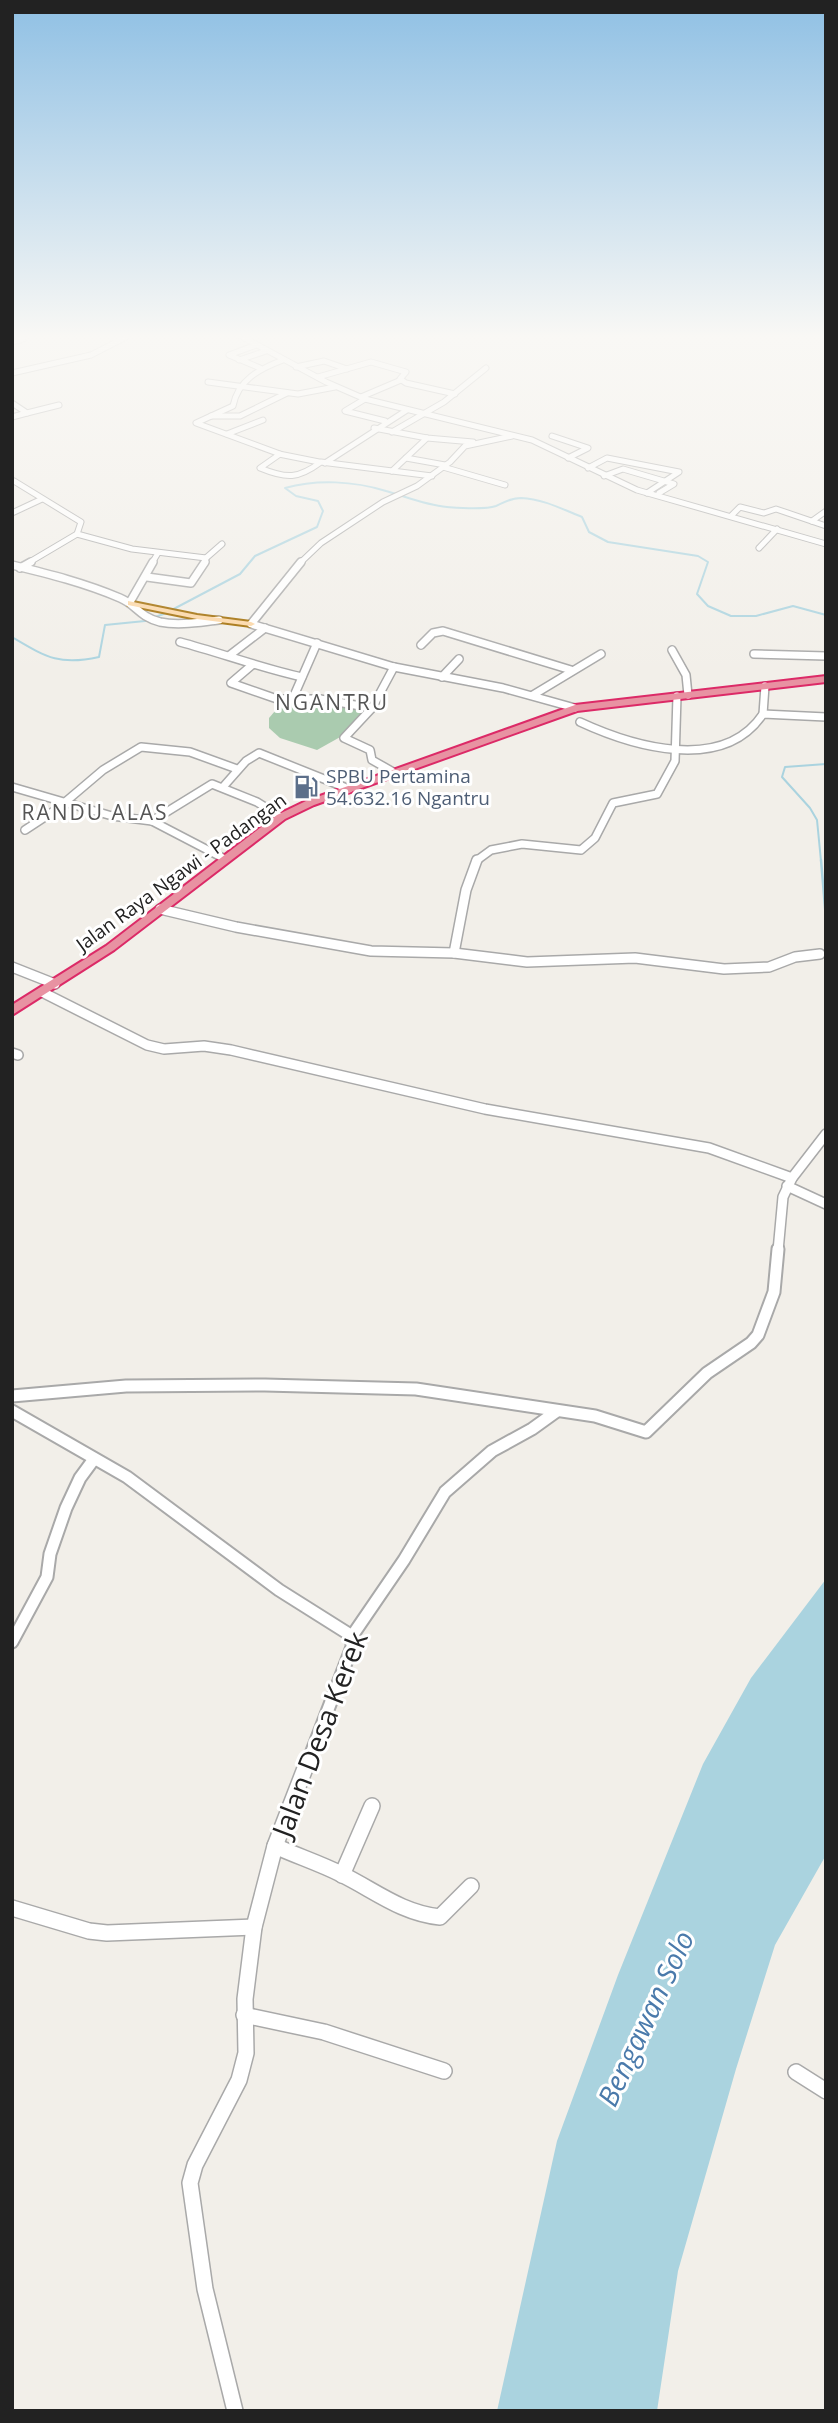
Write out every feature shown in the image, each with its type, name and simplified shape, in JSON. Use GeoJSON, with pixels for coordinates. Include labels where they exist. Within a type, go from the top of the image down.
{"type":"FeatureCollection","features":[{"type":"Feature","properties":{"kind":"highway","name":"Jalan Raya Ngawi - Padangan"},"geometry":{"type":"LineString","coordinates":[[12,1011],[110,947],[281,817],[349,789],[575,708],[826,679]]}},
{"type":"Feature","properties":{"kind":"main road"},"geometry":{"type":"LineString","coordinates":[[130,603],[154,606],[190,616],[251,624]]}},
{"type":"Feature","properties":{"kind":"street"},"geometry":{"type":"LineString","coordinates":[[261,447],[279,454],[322,462],[432,476]]}},
{"type":"Feature","properties":{"kind":"street"},"geometry":{"type":"LineString","coordinates":[[279,454],[260,468],[263,471],[300,475],[347,447]]}},
{"type":"Feature","properties":{"kind":"street"},"geometry":{"type":"LineString","coordinates":[[392,471],[417,447]]}},
{"type":"Feature","properties":{"kind":"street"},"geometry":{"type":"LineString","coordinates":[[463,447],[432,476],[394,496],[312,550],[251,624],[394,667],[533,695],[575,708]]}},
{"type":"Feature","properties":{"kind":"street"},"geometry":{"type":"LineString","coordinates":[[548,447],[629,487],[826,544]]}},
{"type":"Feature","properties":{"kind":"street"},"geometry":{"type":"LineString","coordinates":[[558,452],[566,447]]}},
{"type":"Feature","properties":{"kind":"street"},"geometry":{"type":"LineString","coordinates":[[568,458],[588,449],[583,447]]}},
{"type":"Feature","properties":{"kind":"street"},"geometry":{"type":"LineString","coordinates":[[406,458],[444,466],[505,485]]}},
{"type":"Feature","properties":{"kind":"street"},"geometry":{"type":"LineString","coordinates":[[588,468],[607,458],[679,472],[647,493]]}},
{"type":"Feature","properties":{"kind":"street"},"geometry":{"type":"LineString","coordinates":[[604,476],[621,469],[674,485],[655,495]]}},
{"type":"Feature","properties":{"kind":"street"},"geometry":{"type":"LineString","coordinates":[[629,487],[646,476]]}},
{"type":"Feature","properties":{"kind":"street"},"geometry":{"type":"LineString","coordinates":[[14,481],[79,520],[80,524],[76,534],[20,568]]}},
{"type":"Feature","properties":{"kind":"street"},"geometry":{"type":"LineString","coordinates":[[12,513],[42,499]]}},
{"type":"Feature","properties":{"kind":"street"},"geometry":{"type":"LineString","coordinates":[[731,516],[741,507],[762,513],[774,509],[826,526]]}},
{"type":"Feature","properties":{"kind":"street"},"geometry":{"type":"LineString","coordinates":[[813,521],[826,511]]}},
{"type":"Feature","properties":{"kind":"street"},"geometry":{"type":"LineString","coordinates":[[765,526],[787,513]]}},
{"type":"Feature","properties":{"kind":"street"},"geometry":{"type":"LineString","coordinates":[[760,548],[778,529]]}},
{"type":"Feature","properties":{"kind":"street"},"geometry":{"type":"LineString","coordinates":[[76,534],[158,553],[206,558]]}},
{"type":"Feature","properties":{"kind":"street"},"geometry":{"type":"LineString","coordinates":[[147,577],[191,583],[205,564],[206,558],[222,544]]}},
{"type":"Feature","properties":{"kind":"street"},"geometry":{"type":"LineString","coordinates":[[130,603],[147,577],[158,553]]}},
{"type":"Feature","properties":{"kind":"street"},"geometry":{"type":"LineString","coordinates":[[12,565],[74,581],[130,603],[136,612],[161,622],[219,620]]}},
{"type":"Feature","properties":{"kind":"street"},"geometry":{"type":"LineString","coordinates":[[230,654],[265,628]]}},
{"type":"Feature","properties":{"kind":"street"},"geometry":{"type":"LineString","coordinates":[[421,645],[433,633],[443,631],[571,670]]}},
{"type":"Feature","properties":{"kind":"street"},"geometry":{"type":"LineString","coordinates":[[180,642],[230,654],[252,665],[302,677]]}},
{"type":"Feature","properties":{"kind":"street"},"geometry":{"type":"LineString","coordinates":[[293,698],[317,643]]}},
{"type":"Feature","properties":{"kind":"street"},"geometry":{"type":"LineString","coordinates":[[672,650],[686,675],[688,695]]}},
{"type":"Feature","properties":{"kind":"street"},"geometry":{"type":"LineString","coordinates":[[533,695],[601,654]]}},
{"type":"Feature","properties":{"kind":"street"},"geometry":{"type":"LineString","coordinates":[[754,654],[826,656]]}},
{"type":"Feature","properties":{"kind":"street"},"geometry":{"type":"LineString","coordinates":[[442,677],[459,659]]}},
{"type":"Feature","properties":{"kind":"street"},"geometry":{"type":"LineString","coordinates":[[252,665],[232,683],[277,698],[372,708]]}},
{"type":"Feature","properties":{"kind":"street"},"geometry":{"type":"LineString","coordinates":[[394,667],[372,708],[344,739],[370,750],[372,760],[395,773]]}},
{"type":"Feature","properties":{"kind":"street"},"geometry":{"type":"LineString","coordinates":[[580,722],[606,735],[662,750],[724,743],[756,725],[763,714],[765,686]]}},
{"type":"Feature","properties":{"kind":"street"},"geometry":{"type":"LineString","coordinates":[[454,953],[471,871],[478,858],[495,849],[531,844],[547,844],[576,851],[584,849],[601,831],[613,803],[657,794],[673,768],[677,696]]}},
{"type":"Feature","properties":{"kind":"street"},"geometry":{"type":"LineString","coordinates":[[763,714],[826,717]]}},
{"type":"Feature","properties":{"kind":"street"},"geometry":{"type":"LineString","coordinates":[[25,830],[65,802],[103,770],[144,746],[190,752],[237,769]]}},
{"type":"Feature","properties":{"kind":"street"},"geometry":{"type":"LineString","coordinates":[[223,787],[234,780],[237,769],[253,755],[262,753],[349,789]]}},
{"type":"Feature","properties":{"kind":"street"},"geometry":{"type":"LineString","coordinates":[[152,821],[208,784],[223,787],[257,802],[281,817]]}},
{"type":"Feature","properties":{"kind":"street"},"geometry":{"type":"LineString","coordinates":[[12,787],[113,816],[152,821],[225,859]]}},
{"type":"Feature","properties":{"kind":"street"},"geometry":{"type":"LineString","coordinates":[[160,909],[236,927],[350,948],[384,952],[454,953],[527,962],[646,959],[724,969],[769,967],[795,957],[820,954]]}},
{"type":"Feature","properties":{"kind":"street"},"geometry":{"type":"LineString","coordinates":[[12,967],[55,984]]}},
{"type":"Feature","properties":{"kind":"street"},"geometry":{"type":"LineString","coordinates":[[41,992],[147,1045],[164,1049],[204,1046],[231,1050],[485,1109],[670,1139],[734,1155],[826,1204]]}},
{"type":"Feature","properties":{"kind":"street"},"geometry":{"type":"LineString","coordinates":[[12,1396],[126,1386],[416,1389],[595,1416],[646,1432],[707,1373],[754,1339],[763,1324],[774,1292],[783,1197],[789,1182],[826,1134]]}},
{"type":"Feature","properties":{"kind":"street"},"geometry":{"type":"LineString","coordinates":[[12,1411],[127,1477],[279,1590],[352,1636]]}},
{"type":"Feature","properties":{"kind":"street","name":"Jalan Desa Kerek"},"geometry":{"type":"LineString","coordinates":[[235,2411],[205,2289],[190,2183],[195,2165],[239,2080],[246,2053],[244,2015],[254,1927],[275,1846],[352,1647],[352,1636],[404,1560],[445,1492],[492,1451],[532,1429],[557,1411]]}},
{"type":"Feature","properties":{"kind":"street"},"geometry":{"type":"LineString","coordinates":[[12,1642],[47,1577],[50,1554],[66,1508],[80,1478],[94,1459]]}},
{"type":"Feature","properties":{"kind":"street"},"geometry":{"type":"LineString","coordinates":[[342,1875],[372,1806]]}},
{"type":"Feature","properties":{"kind":"street"},"geometry":{"type":"LineString","coordinates":[[275,1846],[342,1875],[403,1909],[425,1917],[440,1917],[471,1886]]}},
{"type":"Feature","properties":{"kind":"street"},"geometry":{"type":"LineString","coordinates":[[12,1908],[89,1931],[107,1933],[254,1927]]}},
{"type":"Feature","properties":{"kind":"street"},"geometry":{"type":"LineString","coordinates":[[244,2015],[324,2032],[444,2071]]}},
{"type":"Feature","properties":{"kind":"street"},"geometry":{"type":"LineString","coordinates":[[796,2072],[826,2091]]}},
{"type":"Feature","properties":{"kind":"green space"},"geometry":{"type":"Polygon","coordinates":[[[319,701],[368,709],[342,736],[317,750],[280,738],[269,728],[269,718],[282,703],[319,701]]]}},
{"type":"Feature","properties":{"kind":"water","name":"Bengawan Solo"},"geometry":{"type":"Polygon","coordinates":[[[826,1579],[826,1855],[775,1945],[736,2069],[678,2271],[657,2411],[497,2411],[557,2141],[618,1975],[703,1764],[751,1678],[826,1579]]]}},
{"type":"Feature","properties":{"kind":"waterway"},"geometry":{"type":"LineString","coordinates":[[12,637],[53,658],[85,660],[99,657],[105,625],[145,621],[166,613],[240,574],[255,556],[317,527],[323,511],[318,501],[296,496],[285,488],[323,482],[361,485],[447,507],[485,508],[514,499],[537,500],[582,517],[589,532],[608,542],[698,556],[708,562],[697,594],[708,606],[731,616],[756,616],[793,606],[826,615]]}},
{"type":"Feature","properties":{"kind":"waterway"},"geometry":{"type":"LineString","coordinates":[[821,861],[817,820],[810,808],[782,777],[785,767],[826,764]]}},
{"type":"Feature","properties":{"kind":"waterway"},"geometry":{"type":"LineString","coordinates":[[821,860],[826,919]]}},
{"type":"Feature","properties":{"kind":"place","name":"SPBU Pertamina 54.632.16 Ngantru"},"geometry":{"type":"Point","coordinates":[306,787]}},
{"type":"Feature","properties":{"kind":"district","name":"NGANTRU"},"geometry":{"type":"Point","coordinates":[332,702]}},
{"type":"Feature","properties":{"kind":"district","name":"RANDU ALAS"},"geometry":{"type":"Point","coordinates":[95,812]}}]}
